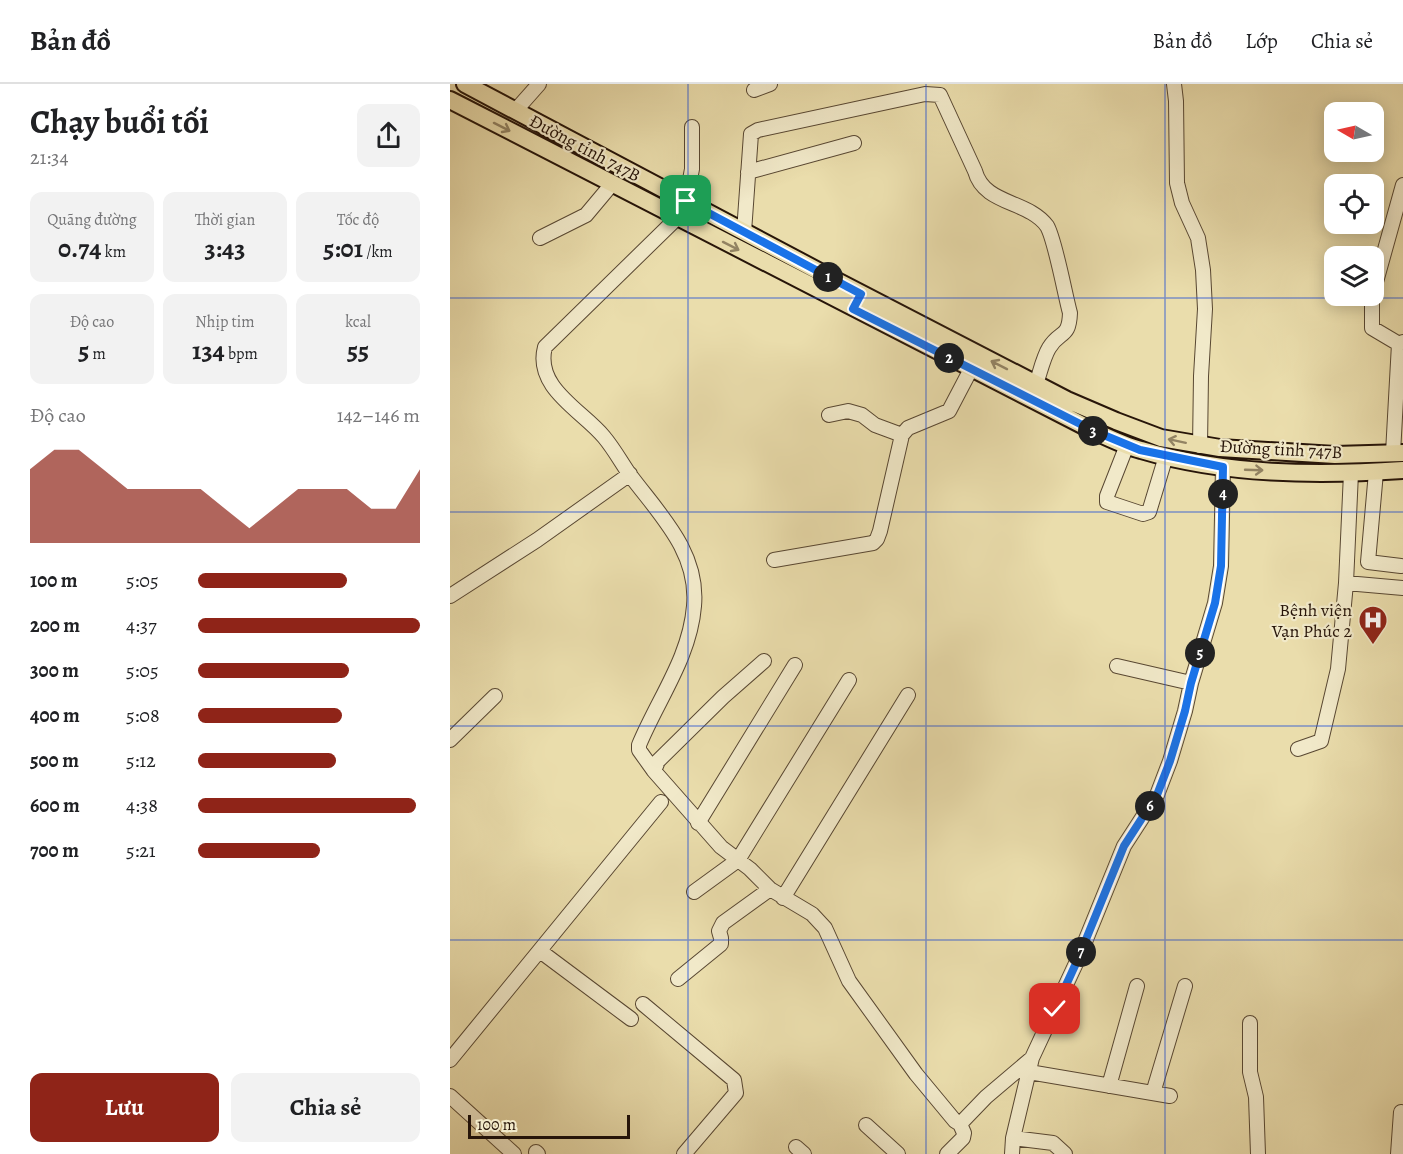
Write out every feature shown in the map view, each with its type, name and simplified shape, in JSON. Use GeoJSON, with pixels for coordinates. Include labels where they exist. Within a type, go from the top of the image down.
{"type":"FeatureCollection","features":[{"type":"Feature","properties":{"kind":"main road","name":"Đường tỉnh 747B"},"geometry":{"type":"LineString","coordinates":[[465,84],[744,232],[971,369],[1094,431],[1127,445],[1166,456],[1243,470],[1351,473],[1403,470]]}},
{"type":"Feature","properties":{"kind":"main road","name":"Đường tỉnh 747B"},"geometry":{"type":"LineString","coordinates":[[450,100],[677,218],[1068,400],[1161,438],[1200,446],[1255,452],[1335,455],[1398,453]]}},
{"type":"Feature","properties":{"kind":"street"},"geometry":{"type":"LineString","coordinates":[[516,110],[539,84]]}},
{"type":"Feature","properties":{"kind":"street"},"geometry":{"type":"LineString","coordinates":[[754,90],[770,84]]}},
{"type":"Feature","properties":{"kind":"street"},"geometry":{"type":"LineString","coordinates":[[1174,84],[1178,183],[1182,203],[1198,238],[1203,270],[1205,309],[1200,446]]}},
{"type":"Feature","properties":{"kind":"street"},"geometry":{"type":"LineString","coordinates":[[744,232],[751,134],[758,130],[925,94],[940,95],[975,171],[978,183],[987,192],[1039,218],[1050,232],[1070,313],[1069,324],[1067,331],[1050,347],[1036,384]]}},
{"type":"Feature","properties":{"kind":"street"},"geometry":{"type":"LineString","coordinates":[[686,201],[692,170],[692,127]]}},
{"type":"Feature","properties":{"kind":"street"},"geometry":{"type":"LineString","coordinates":[[748,172],[854,143]]}},
{"type":"Feature","properties":{"kind":"street"},"geometry":{"type":"LineString","coordinates":[[540,238],[586,215],[612,184]]}},
{"type":"Feature","properties":{"kind":"street"},"geometry":{"type":"LineString","coordinates":[[1384,259],[1399,213],[1403,185]]}},
{"type":"Feature","properties":{"kind":"street"},"geometry":{"type":"LineString","coordinates":[[677,218],[544,347],[543,354],[545,371],[551,383],[574,410],[604,436],[677,536],[694,581],[694,607],[687,638],[676,671],[639,745],[639,750],[654,771],[721,846],[770,890],[812,914],[825,928],[849,981],[916,1074],[960,1124],[964,1133],[963,1138],[947,1154]]}},
{"type":"Feature","properties":{"kind":"street"},"geometry":{"type":"LineString","coordinates":[[1372,306],[1372,328],[1401,343],[1398,453]]}},
{"type":"Feature","properties":{"kind":"street"},"geometry":{"type":"LineString","coordinates":[[774,560],[873,543],[880,531],[902,435],[908,428],[949,411],[971,369]]}},
{"type":"Feature","properties":{"kind":"street"},"geometry":{"type":"LineString","coordinates":[[829,415],[848,411],[862,415],[875,425],[902,435]]}},
{"type":"Feature","properties":{"kind":"street"},"geometry":{"type":"LineString","coordinates":[[1127,445],[1107,496],[1107,502],[1143,514],[1149,512],[1166,456]]}},
{"type":"Feature","properties":{"kind":"street"},"geometry":{"type":"LineString","coordinates":[[1012,1154],[1013,1138],[1031,1065],[1078,959],[1124,846],[1157,795],[1170,761],[1215,603],[1221,566],[1223,467]]}},
{"type":"Feature","properties":{"kind":"street"},"geometry":{"type":"LineString","coordinates":[[1376,472],[1368,562],[1401,566]]}},
{"type":"Feature","properties":{"kind":"street"},"geometry":{"type":"LineString","coordinates":[[1298,749],[1321,741],[1326,729],[1338,669],[1346,583],[1351,473]]}},
{"type":"Feature","properties":{"kind":"street"},"geometry":{"type":"LineString","coordinates":[[450,596],[537,540],[630,474]]}},
{"type":"Feature","properties":{"kind":"street"},"geometry":{"type":"LineString","coordinates":[[1346,583],[1403,588]]}},
{"type":"Feature","properties":{"kind":"street"},"geometry":{"type":"LineString","coordinates":[[654,771],[658,761],[723,697],[764,662]]}},
{"type":"Feature","properties":{"kind":"street"},"geometry":{"type":"LineString","coordinates":[[698,822],[795,665]]}},
{"type":"Feature","properties":{"kind":"street"},"geometry":{"type":"LineString","coordinates":[[1117,666],[1191,683]]}},
{"type":"Feature","properties":{"kind":"street"},"geometry":{"type":"LineString","coordinates":[[694,892],[738,860],[849,680]]}},
{"type":"Feature","properties":{"kind":"street"},"geometry":{"type":"LineString","coordinates":[[783,898],[908,695]]}},
{"type":"Feature","properties":{"kind":"street"},"geometry":{"type":"LineString","coordinates":[[450,740],[495,696]]}},
{"type":"Feature","properties":{"kind":"street"},"geometry":{"type":"LineString","coordinates":[[450,1060],[661,802]]}},
{"type":"Feature","properties":{"kind":"street"},"geometry":{"type":"LineString","coordinates":[[678,979],[721,944],[722,938],[719,931],[723,923],[770,890]]}},
{"type":"Feature","properties":{"kind":"street"},"geometry":{"type":"LineString","coordinates":[[540,951],[632,1019]]}},
{"type":"Feature","properties":{"kind":"street"},"geometry":{"type":"LineString","coordinates":[[1109,1086],[1137,986]]}},
{"type":"Feature","properties":{"kind":"street"},"geometry":{"type":"LineString","coordinates":[[1153,1093],[1185,986]]}},
{"type":"Feature","properties":{"kind":"street"},"geometry":{"type":"LineString","coordinates":[[643,1004],[734,1080],[736,1085],[736,1093],[684,1154]]}},
{"type":"Feature","properties":{"kind":"street"},"geometry":{"type":"LineString","coordinates":[[1250,1023],[1250,1072],[1256,1097],[1258,1154]]}},
{"type":"Feature","properties":{"kind":"street"},"geometry":{"type":"LineString","coordinates":[[1031,1065],[1109,1086],[1170,1096]]}},
{"type":"Feature","properties":{"kind":"street"},"geometry":{"type":"LineString","coordinates":[[960,1124],[986,1097],[1031,1065]]}},
{"type":"Feature","properties":{"kind":"street"},"geometry":{"type":"LineString","coordinates":[[450,1096],[514,1154]]}},
{"type":"Feature","properties":{"kind":"street"},"geometry":{"type":"LineString","coordinates":[[1398,1154],[1401,1112]]}},
{"type":"Feature","properties":{"kind":"street"},"geometry":{"type":"LineString","coordinates":[[866,1125],[898,1154]]}},
{"type":"Feature","properties":{"kind":"street"},"geometry":{"type":"LineString","coordinates":[[1013,1138],[1053,1143],[1065,1154]]}},
{"type":"Feature","properties":{"kind":"place","name":"Bệnh viện Vạn Phúc 2"},"geometry":{"type":"Point","coordinates":[1373,646]}},
{"type":"Feature","properties":{"kind":"route"},"geometry":{"type":"LineString","coordinates":[[686,201],[861,294],[853,309],[1094,431],[1140,450],[1223,467],[1224,515],[1221,566],[1215,603],[1170,761],[1157,795],[1124,846],[1055,1009]]}}]}
